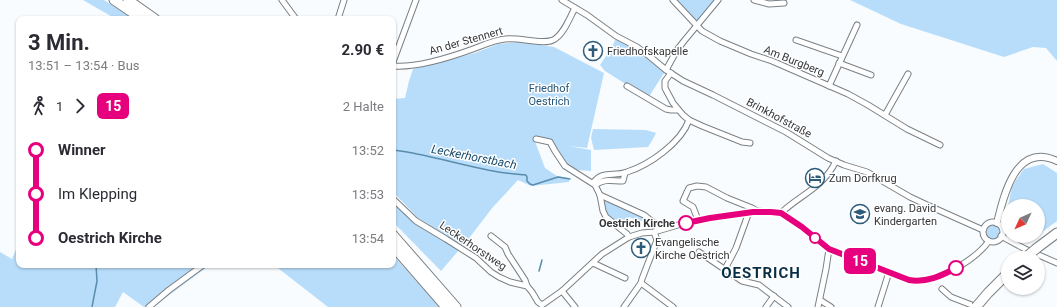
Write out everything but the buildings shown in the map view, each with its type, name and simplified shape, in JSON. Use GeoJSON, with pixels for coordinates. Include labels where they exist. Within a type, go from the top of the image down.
{"type":"FeatureCollection","features":[{"type":"Feature","properties":{"kind":"highway"},"geometry":{"type":"LineString","coordinates":[[114,0],[138,16]]}},
{"type":"Feature","properties":{"kind":"highway"},"geometry":{"type":"LineString","coordinates":[[128,0],[151,16]]}},
{"type":"Feature","properties":{"kind":"highway"},"geometry":{"type":"LineString","coordinates":[[1034,251],[1057,233]]}},
{"type":"Feature","properties":{"kind":"highway"},"geometry":{"type":"LineString","coordinates":[[396,238],[456,307]]}},
{"type":"Feature","properties":{"kind":"highway"},"geometry":{"type":"LineString","coordinates":[[396,249],[446,307]]}},
{"type":"Feature","properties":{"kind":"highway"},"geometry":{"type":"LineString","coordinates":[[977,307],[1001,280]]}},
{"type":"Feature","properties":{"kind":"street"},"geometry":{"type":"LineString","coordinates":[[282,0],[294,16]]}},
{"type":"Feature","properties":{"kind":"street"},"geometry":{"type":"LineString","coordinates":[[339,16],[344,0]]}},
{"type":"Feature","properties":{"kind":"street"},"geometry":{"type":"LineString","coordinates":[[396,54],[416,0]]}},
{"type":"Feature","properties":{"kind":"street","name":"Brinkhofstraße"},"geometry":{"type":"LineString","coordinates":[[562,0],[587,15],[616,36],[648,55],[683,81],[786,132],[828,158],[867,172],[910,197],[983,230]]}},
{"type":"Feature","properties":{"kind":"street","name":"Am Burgberg"},"geometry":{"type":"LineString","coordinates":[[672,0],[702,30],[735,48],[772,60],[848,94],[919,135],[940,145]]}},
{"type":"Feature","properties":{"kind":"street"},"geometry":{"type":"LineString","coordinates":[[718,0],[677,50],[665,81],[665,88],[678,110],[689,120],[742,142],[750,143]]}},
{"type":"Feature","properties":{"kind":"street"},"geometry":{"type":"LineString","coordinates":[[754,0],[769,4],[784,3]]}},
{"type":"Feature","properties":{"kind":"street","name":"An der Stennert"},"geometry":{"type":"LineString","coordinates":[[396,66],[419,64],[462,53],[490,42],[507,39],[548,42],[560,36],[575,8]]}},
{"type":"Feature","properties":{"kind":"street"},"geometry":{"type":"LineString","coordinates":[[829,86],[857,25]]}},
{"type":"Feature","properties":{"kind":"street"},"geometry":{"type":"LineString","coordinates":[[796,40],[842,56]]}},
{"type":"Feature","properties":{"kind":"street"},"geometry":{"type":"LineString","coordinates":[[839,63],[871,75]]}},
{"type":"Feature","properties":{"kind":"street"},"geometry":{"type":"LineString","coordinates":[[885,115],[908,74]]}},
{"type":"Feature","properties":{"kind":"street"},"geometry":{"type":"LineString","coordinates":[[627,86],[666,109],[678,110]]}},
{"type":"Feature","properties":{"kind":"street"},"geometry":{"type":"LineString","coordinates":[[593,184],[602,175],[625,173],[646,164],[667,148],[682,133],[689,120]]}},
{"type":"Feature","properties":{"kind":"street"},"geometry":{"type":"LineString","coordinates":[[536,139],[550,142],[565,166],[593,184],[600,195],[603,211],[606,217],[629,237]]}},
{"type":"Feature","properties":{"kind":"street"},"geometry":{"type":"LineString","coordinates":[[997,223],[1008,185],[1019,167],[1026,161],[1036,158],[1046,157],[1057,161]]}},
{"type":"Feature","properties":{"kind":"street"},"geometry":{"type":"LineString","coordinates":[[781,213],[821,182],[829,173],[836,161]]}},
{"type":"Feature","properties":{"kind":"street"},"geometry":{"type":"LineString","coordinates":[[593,184],[605,180],[623,181],[625,173]]}},
{"type":"Feature","properties":{"kind":"street"},"geometry":{"type":"LineString","coordinates":[[698,220],[693,207],[683,201],[687,192],[692,187],[706,187],[757,211]]}},
{"type":"Feature","properties":{"kind":"street"},"geometry":{"type":"LineString","coordinates":[[600,195],[644,215],[654,222],[657,231],[657,240],[641,283],[624,307]]}},
{"type":"Feature","properties":{"kind":"street","name":"Leckerhorstweg"},"geometry":{"type":"LineString","coordinates":[[396,202],[416,221],[446,238],[476,258],[491,272],[510,282],[526,286]]}},
{"type":"Feature","properties":{"kind":"street"},"geometry":{"type":"LineString","coordinates":[[492,236],[505,246],[508,254],[525,280],[526,286],[542,306],[562,291],[602,254],[629,237],[698,220],[749,212],[757,211],[781,213],[802,227],[829,249],[915,281],[925,281],[951,271],[972,258],[983,249],[989,241],[997,240],[1001,236]]}},
{"type":"Feature","properties":{"kind":"street"},"geometry":{"type":"LineString","coordinates":[[725,269],[736,248],[749,212]]}},
{"type":"Feature","properties":{"kind":"street"},"geometry":{"type":"LineString","coordinates":[[989,241],[984,236],[983,230],[985,226],[991,222],[997,223],[1001,228]]}},
{"type":"Feature","properties":{"kind":"street"},"geometry":{"type":"LineString","coordinates":[[1015,243],[1057,263]]}},
{"type":"Feature","properties":{"kind":"street"},"geometry":{"type":"LineString","coordinates":[[818,307],[829,249]]}},
{"type":"Feature","properties":{"kind":"street"},"geometry":{"type":"LineString","coordinates":[[699,252],[742,281],[759,286],[788,307]]}},
{"type":"Feature","properties":{"kind":"street"},"geometry":{"type":"LineString","coordinates":[[593,263],[625,278]]}},
{"type":"Feature","properties":{"kind":"street"},"geometry":{"type":"LineString","coordinates":[[149,307],[199,268]]}},
{"type":"Feature","properties":{"kind":"street"},"geometry":{"type":"LineString","coordinates":[[878,307],[889,272]]}},
{"type":"Feature","properties":{"kind":"street"},"geometry":{"type":"LineString","coordinates":[[641,283],[673,307]]}},
{"type":"Feature","properties":{"kind":"street"},"geometry":{"type":"LineString","coordinates":[[942,290],[951,297],[977,307]]}},
{"type":"Feature","properties":{"kind":"street"},"geometry":{"type":"LineString","coordinates":[[562,291],[575,307]]}},
{"type":"Feature","properties":{"kind":"street"},"geometry":{"type":"LineString","coordinates":[[766,307],[774,296]]}},
{"type":"Feature","properties":{"kind":"street"},"geometry":{"type":"LineString","coordinates":[[820,300],[831,307]]}},
{"type":"Feature","properties":{"kind":"green space"},"geometry":{"type":"Polygon","coordinates":[[[83,0],[104,0],[128,16],[111,16],[83,0]]]}},
{"type":"Feature","properties":{"kind":"green space"},"geometry":{"type":"Polygon","coordinates":[[[674,0],[718,0],[696,25],[674,0]]]}},
{"type":"Feature","properties":{"kind":"green space"},"geometry":{"type":"Polygon","coordinates":[[[850,0],[1057,0],[1057,61],[1046,48],[1033,47],[1004,57],[901,24],[850,0]]]}},
{"type":"Feature","properties":{"kind":"green space"},"geometry":{"type":"Polygon","coordinates":[[[617,36],[666,70],[648,98],[605,71],[600,65],[612,47],[617,36]]]}},
{"type":"Feature","properties":{"kind":"green space","name":"Friedhof Oestrich"},"geometry":{"type":"Polygon","coordinates":[[[519,42],[554,47],[604,73],[587,148],[568,146],[591,150],[591,171],[577,170],[565,164],[554,144],[533,136],[545,168],[557,176],[569,178],[569,182],[531,186],[518,180],[493,207],[463,246],[418,218],[396,195],[396,99],[405,98],[413,69],[475,53],[498,44],[519,42]]]}},
{"type":"Feature","properties":{"kind":"green space"},"geometry":{"type":"Polygon","coordinates":[[[593,129],[646,130],[656,133],[648,147],[594,150],[591,138],[593,129]]]}},
{"type":"Feature","properties":{"kind":"green space"},"geometry":{"type":"Polygon","coordinates":[[[1043,164],[1057,173],[1057,221],[1045,230],[1045,199],[1009,199],[1012,186],[1024,169],[1043,164]]]}},
{"type":"Feature","properties":{"kind":"green space"},"geometry":{"type":"Polygon","coordinates":[[[604,200],[642,217],[643,221],[637,221],[630,217],[628,218],[626,221],[625,230],[606,215],[604,200]]]}},
{"type":"Feature","properties":{"kind":"green space"},"geometry":{"type":"Polygon","coordinates":[[[396,205],[416,224],[459,250],[441,271],[396,225],[396,205]]]}},
{"type":"Feature","properties":{"kind":"green space"},"geometry":{"type":"Polygon","coordinates":[[[993,225],[998,227],[1000,232],[998,237],[993,239],[988,237],[986,232],[988,227],[993,225]]]}},
{"type":"Feature","properties":{"kind":"green space"},"geometry":{"type":"Polygon","coordinates":[[[16,249],[16,268],[206,268],[153,307],[144,307],[123,292],[115,307],[0,307],[0,252],[12,259],[16,249]]]}},
{"type":"Feature","properties":{"kind":"green space"},"geometry":{"type":"Polygon","coordinates":[[[396,258],[439,307],[328,307],[278,268],[396,268],[396,258]]]}},
{"type":"Feature","properties":{"kind":"waterway","name":"Leckerhorstbach"},"geometry":{"type":"LineString","coordinates":[[396,150],[485,169],[526,175],[527,181],[533,185],[558,177],[570,179]]}},
{"type":"Feature","properties":{"kind":"waterway"},"geometry":{"type":"LineString","coordinates":[[539,271],[542,260]]}},
{"type":"Feature","properties":{"kind":"waterway","name":"Leckerhorstbach"},"geometry":{"type":"LineString","coordinates":[[92,307],[97,281],[96,268]]}},
{"type":"Feature","properties":{"kind":"bus line","name":"15"},"geometry":{"type":"LineString","coordinates":[[686,223],[753,212],[781,213],[802,227],[829,249],[909,280],[919,282],[925,281],[938,277],[956,268]]}},
{"type":"Feature","properties":{"kind":"place","name":"Friedhofskapelle"},"geometry":{"type":"Point","coordinates":[593,51]}},
{"type":"Feature","properties":{"kind":"place","name":"Zum Dorfkrug"},"geometry":{"type":"Point","coordinates":[815,178]}},
{"type":"Feature","properties":{"kind":"place","name":"evang. David Kindergarten"},"geometry":{"type":"Point","coordinates":[860,214]}},
{"type":"Feature","properties":{"kind":"place","name":"Oestrich Kirche"},"geometry":{"type":"Point","coordinates":[686,223]}},
{"type":"Feature","properties":{"kind":"place","name":"Evangelische Kirche Oestrich"},"geometry":{"type":"Point","coordinates":[641,248]}},
{"type":"Feature","properties":{"kind":"district","name":"OESTRICH"},"geometry":{"type":"Point","coordinates":[761,273]}}]}
